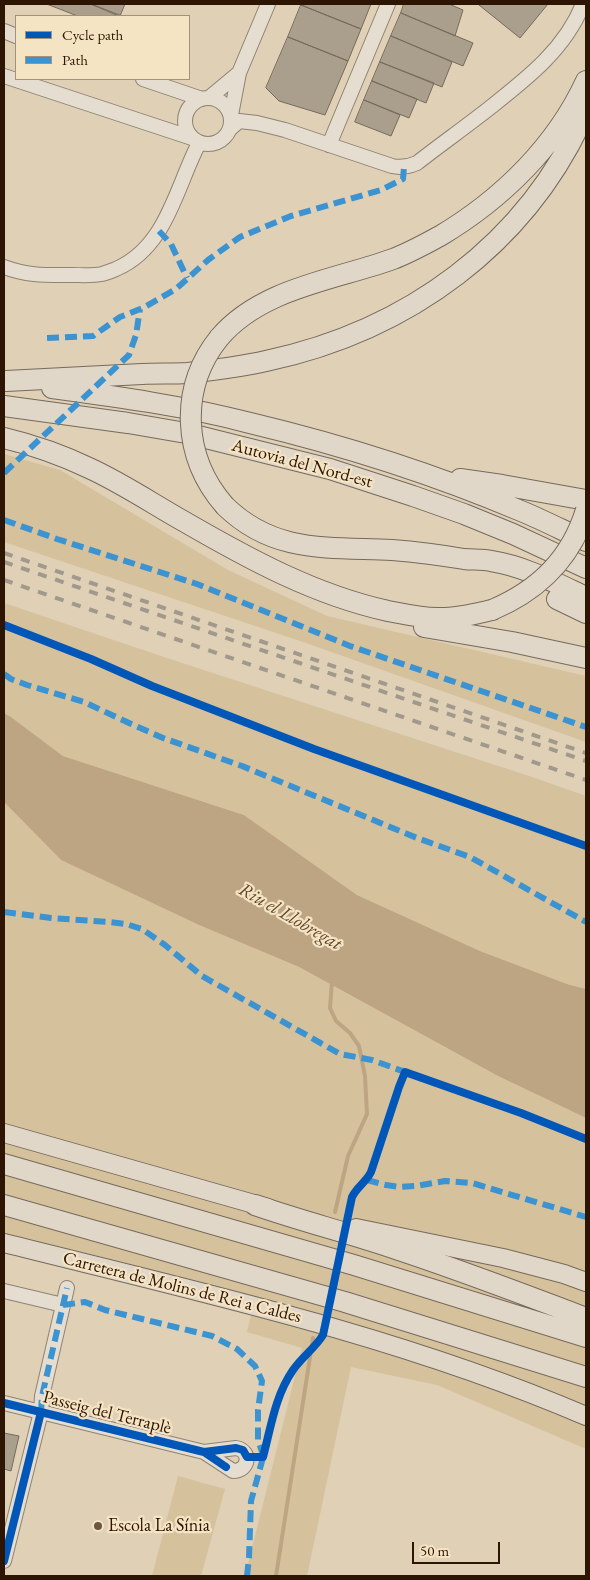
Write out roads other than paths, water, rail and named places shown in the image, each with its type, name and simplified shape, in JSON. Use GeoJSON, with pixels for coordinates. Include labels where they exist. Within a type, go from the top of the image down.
{"type":"FeatureCollection","features":[{"type":"Feature","properties":{"kind":"highway"},"geometry":{"type":"LineString","coordinates":[[586,81],[563,122],[539,153],[500,194],[470,217],[430,241],[395,258],[300,288],[268,301],[238,318],[219,338],[202,363],[192,394],[191,423],[193,443],[199,464],[214,494],[236,517],[273,538],[291,543],[345,549],[438,554],[493,561],[525,571],[586,597]]}},
{"type":"Feature","properties":{"kind":"highway"},"geometry":{"type":"LineString","coordinates":[[5,381],[186,373],[227,368],[266,361],[337,342],[372,327],[414,305],[443,286],[461,273],[497,240],[535,197],[552,174],[566,152],[586,111]]}},
{"type":"Feature","properties":{"kind":"highway","name":"Autovia del Nord-est"},"geometry":{"type":"LineString","coordinates":[[5,381],[133,399],[250,422],[334,445],[426,475],[521,511],[586,541]]}},
{"type":"Feature","properties":{"kind":"highway","name":"Autovia del Nord-est"},"geometry":{"type":"LineString","coordinates":[[4,406],[186,433],[330,469],[464,514],[586,568]]}},
{"type":"Feature","properties":{"kind":"highway"},"geometry":{"type":"LineString","coordinates":[[4,438],[90,468],[185,522],[298,582],[360,604],[409,615],[437,618],[458,617],[492,610],[529,591],[560,562],[580,530],[586,510]]}},
{"type":"Feature","properties":{"kind":"highway"},"geometry":{"type":"LineString","coordinates":[[426,475],[502,485],[586,500]]}},
{"type":"Feature","properties":{"kind":"highway"},"geometry":{"type":"LineString","coordinates":[[185,522],[260,573],[330,603],[393,622],[512,642],[586,658]]}},
{"type":"Feature","properties":{"kind":"highway"},"geometry":{"type":"LineString","coordinates":[[466,559],[586,613]]}},
{"type":"Feature","properties":{"kind":"highway"},"geometry":{"type":"LineString","coordinates":[[4,1164],[345,1263],[586,1337]]}},
{"type":"Feature","properties":{"kind":"highway"},"geometry":{"type":"LineString","coordinates":[[4,1205],[345,1302],[586,1377]]}},
{"type":"Feature","properties":{"kind":"highway"},"geometry":{"type":"LineString","coordinates":[[255,1205],[468,1273],[586,1318]]}},
{"type":"Feature","properties":{"kind":"main road"},"geometry":{"type":"LineString","coordinates":[[4,1133],[255,1205],[421,1242],[504,1258],[586,1282]]}},
{"type":"Feature","properties":{"kind":"main road","name":"Carretera de Molins de Rei a Caldes"},"geometry":{"type":"LineString","coordinates":[[4,1243],[310,1320],[488,1377],[586,1416]]}},
{"type":"Feature","properties":{"kind":"street"},"geometry":{"type":"LineString","coordinates":[[230,115],[239,73],[268,4]]}},
{"type":"Feature","properties":{"kind":"street"},"geometry":{"type":"LineString","coordinates":[[329,145],[388,4]]}},
{"type":"Feature","properties":{"kind":"street"},"geometry":{"type":"LineString","coordinates":[[16,80],[206,144],[214,144],[221,140],[239,121],[257,123],[392,166],[400,168],[410,167],[417,164],[537,69],[559,45],[572,26],[583,4]]}},
{"type":"Feature","properties":{"kind":"street"},"geometry":{"type":"LineString","coordinates":[[196,140],[185,126],[186,112],[190,106],[205,98],[239,73]]}},
{"type":"Feature","properties":{"kind":"street"},"geometry":{"type":"LineString","coordinates":[[146,80],[205,98],[216,99],[223,103],[228,108],[232,122],[230,129]]}},
{"type":"Feature","properties":{"kind":"street"},"geometry":{"type":"LineString","coordinates":[[4,267],[16,272],[38,276],[80,275],[103,274],[126,264],[153,241],[167,218],[191,159],[196,140]]}},
{"type":"Feature","properties":{"kind":"street"},"geometry":{"type":"LineString","coordinates":[[4,1561],[41,1412],[42,1396],[67,1288]]}},
{"type":"Feature","properties":{"kind":"street"},"geometry":{"type":"LineString","coordinates":[[4,1290],[63,1305]]}},
{"type":"Feature","properties":{"kind":"street","name":"Passeig del Terraplè"},"geometry":{"type":"LineString","coordinates":[[4,1403],[204,1452]]}},
{"type":"Feature","properties":{"kind":"street"},"geometry":{"type":"LineString","coordinates":[[226,1467],[224,1456],[232,1448]]}},
{"type":"Feature","properties":{"kind":"street"},"geometry":{"type":"LineString","coordinates":[[236,1448],[246,1453],[247,1461],[244,1468],[233,1471],[204,1452],[236,1448]]}},
{"type":"Feature","properties":{"kind":"water","name":"Riu el Llobregat"},"geometry":{"type":"Polygon","coordinates":[[[4,713],[63,756],[244,815],[357,895],[480,951],[567,984],[586,989],[586,1118],[498,1076],[299,967],[199,925],[61,860],[4,802],[4,713]]]}},
{"type":"Feature","properties":{"kind":"waterway"},"geometry":{"type":"LineString","coordinates":[[332,981],[330,1008],[336,1021],[350,1033],[359,1046],[365,1076],[367,1114],[348,1156],[335,1212]]}},
{"type":"Feature","properties":{"kind":"waterway"},"geometry":{"type":"LineString","coordinates":[[276,1576],[313,1338]]}},
{"type":"Feature","properties":{"kind":"railway"},"geometry":{"type":"LineString","coordinates":[[4,553],[586,753]]}},
{"type":"Feature","properties":{"kind":"railway"},"geometry":{"type":"LineString","coordinates":[[4,562],[586,761]]}},
{"type":"Feature","properties":{"kind":"railway"},"geometry":{"type":"LineString","coordinates":[[4,580],[586,780]]}},
{"type":"Feature","properties":{"kind":"place","name":"Escola La Sínia"},"geometry":{"type":"Point","coordinates":[98,1526]}}]}
